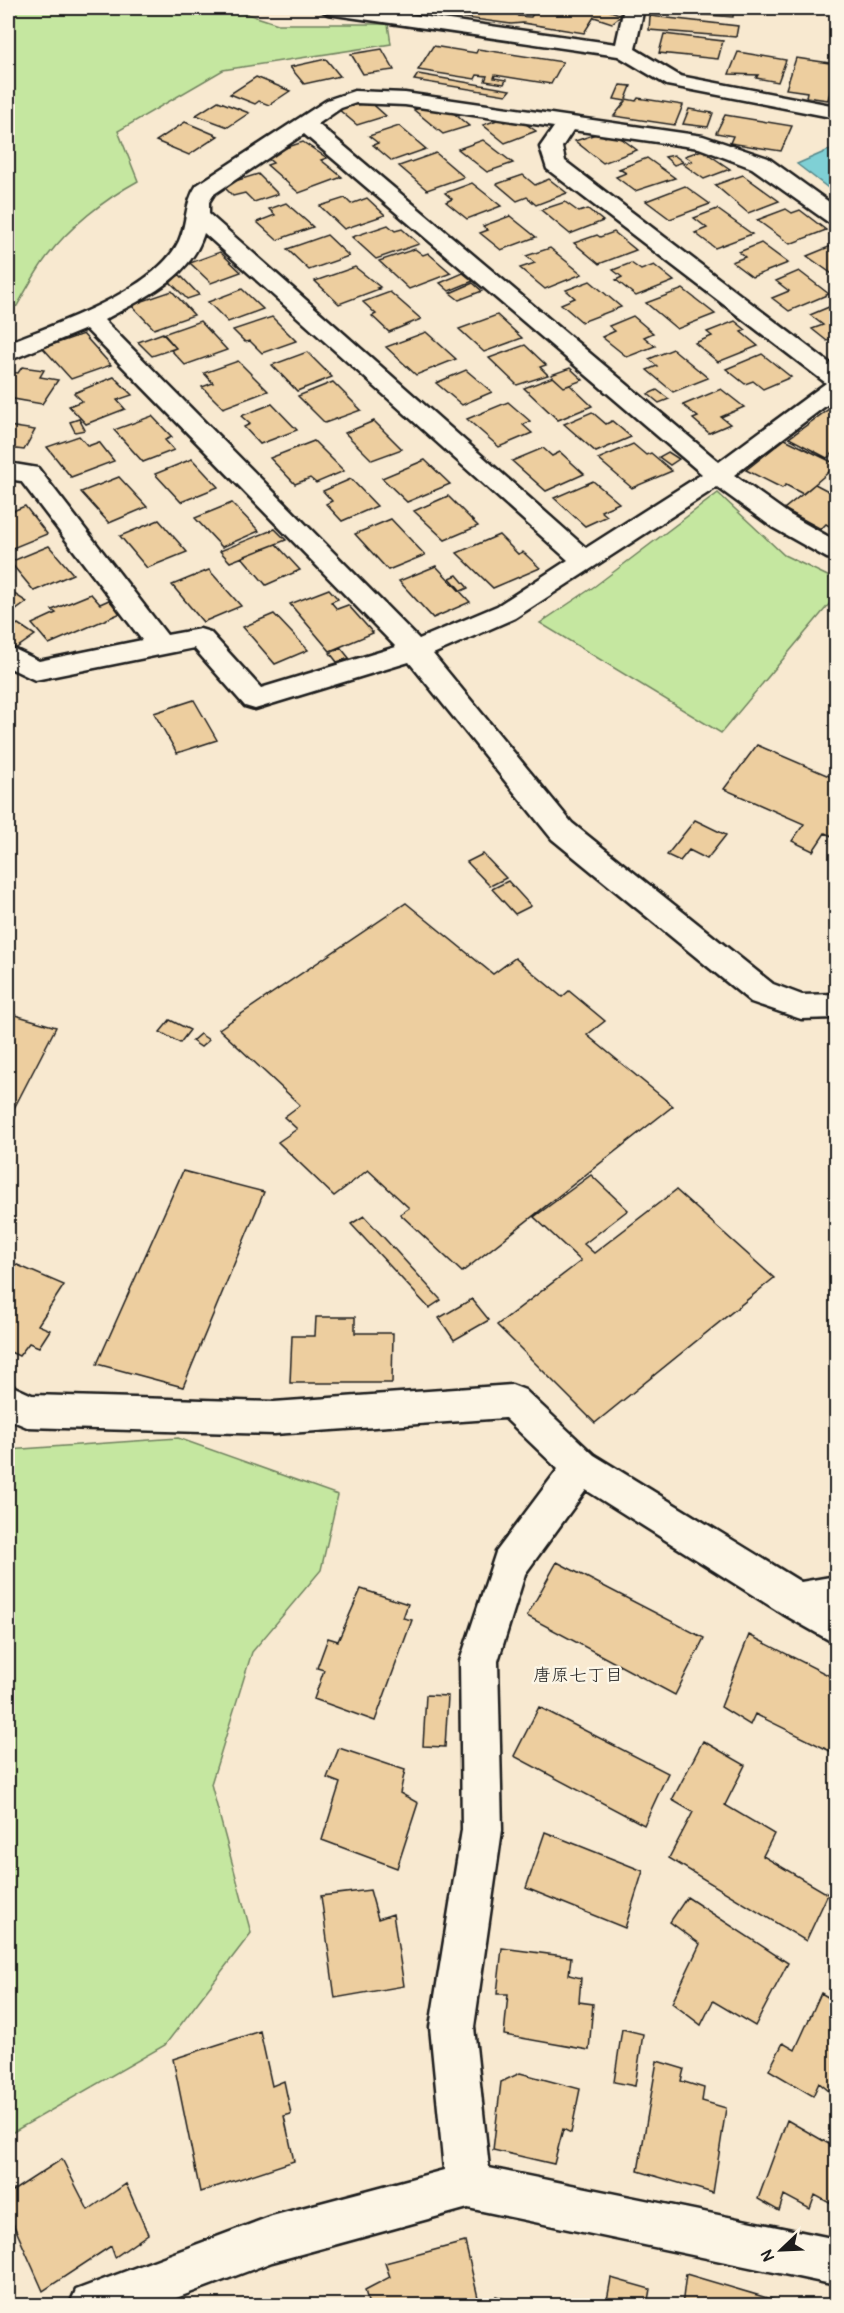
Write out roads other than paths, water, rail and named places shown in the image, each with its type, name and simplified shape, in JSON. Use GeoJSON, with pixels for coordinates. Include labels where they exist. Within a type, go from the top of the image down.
{"type":"FeatureCollection","features":[{"type":"Feature","properties":{"kind":"street"},"geometry":{"type":"LineString","coordinates":[[328,8],[389,12],[624,51],[655,72],[674,81],[837,112]]}},
{"type":"Feature","properties":{"kind":"street"},"geometry":{"type":"LineString","coordinates":[[624,51],[634,8]]}},
{"type":"Feature","properties":{"kind":"street"},"geometry":{"type":"LineString","coordinates":[[8,354],[18,347],[90,319],[166,275],[190,242],[198,216],[198,202],[205,190],[334,104],[354,97],[405,99],[712,146],[760,163],[837,218]]}},
{"type":"Feature","properties":{"kind":"street"},"geometry":{"type":"LineString","coordinates":[[304,123],[718,475],[781,522],[837,552]]}},
{"type":"Feature","properties":{"kind":"street"},"geometry":{"type":"LineString","coordinates":[[567,123],[551,147],[555,164],[837,380]]}},
{"type":"Feature","properties":{"kind":"street"},"geometry":{"type":"LineString","coordinates":[[198,216],[586,562]]}},
{"type":"Feature","properties":{"kind":"street"},"geometry":{"type":"LineString","coordinates":[[90,319],[415,651],[562,831],[762,993],[801,1007],[837,1006]]}},
{"type":"Feature","properties":{"kind":"street"},"geometry":{"type":"LineString","coordinates":[[8,655],[35,671],[200,638],[255,699],[415,651],[506,612],[586,562],[718,475],[837,387]]}},
{"type":"Feature","properties":{"kind":"street"},"geometry":{"type":"LineString","coordinates":[[8,471],[29,474],[161,646]]}},
{"type":"Feature","properties":{"kind":"street"},"geometry":{"type":"LineString","coordinates":[[8,1400],[27,1411],[274,1418],[512,1401],[581,1467],[837,1625]]}},
{"type":"Feature","properties":{"kind":"street"},"geometry":{"type":"LineString","coordinates":[[468,2186],[452,2027],[482,1830],[478,1661],[509,1565],[581,1467]]}},
{"type":"Feature","properties":{"kind":"street"},"geometry":{"type":"LineString","coordinates":[[796,1601],[837,1594]]}},
{"type":"Feature","properties":{"kind":"street"},"geometry":{"type":"LineString","coordinates":[[92,2306],[272,2239],[468,2186],[837,2262]]}},
{"type":"Feature","properties":{"kind":"water"},"geometry":{"type":"Polygon","coordinates":[[[836,147],[836,194],[797,164],[836,147]]]}},
{"type":"Feature","properties":{"kind":"district","name":"唐原七丁目"},"geometry":{"type":"Point","coordinates":[578,1675]}}]}
